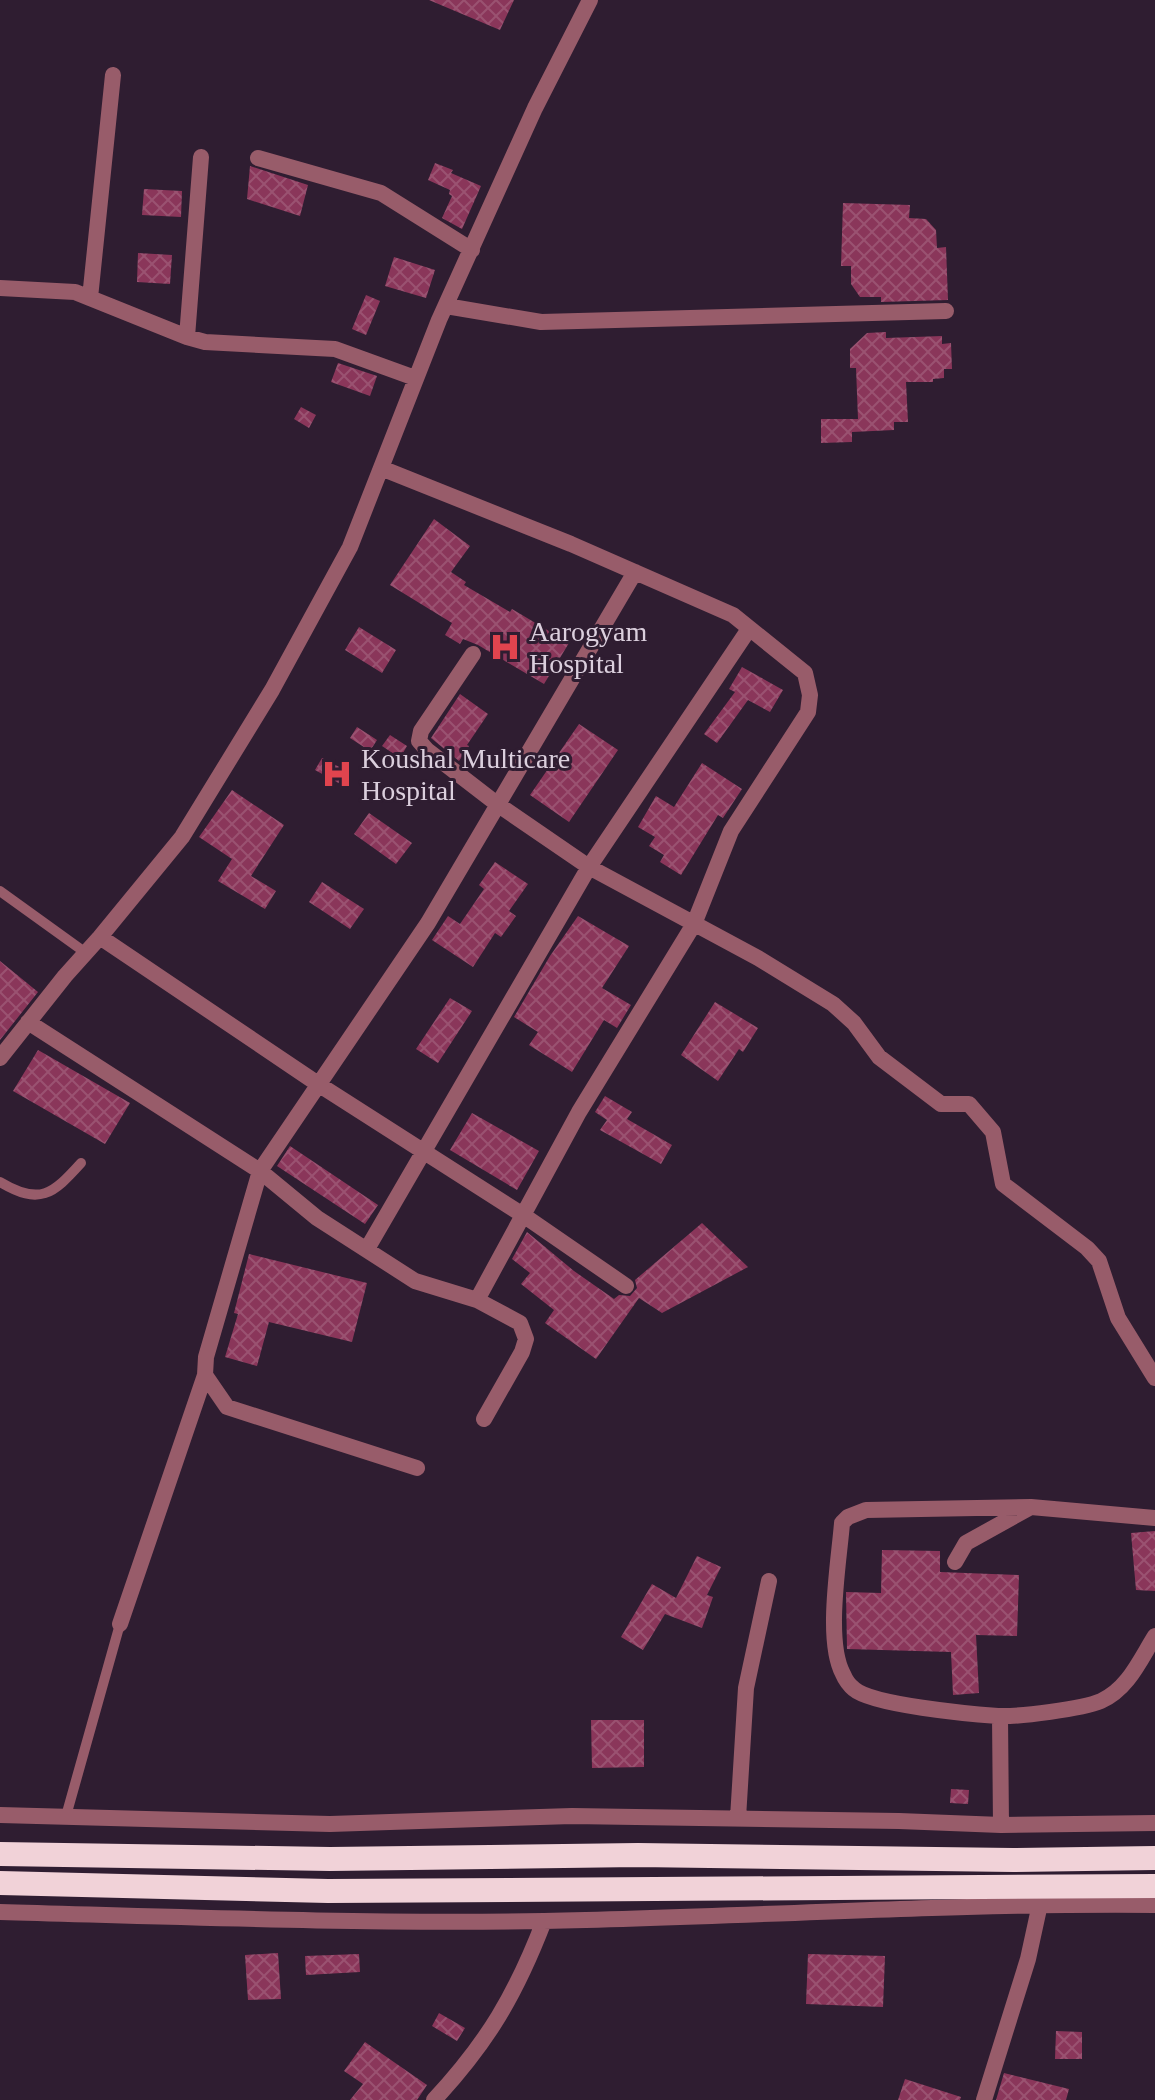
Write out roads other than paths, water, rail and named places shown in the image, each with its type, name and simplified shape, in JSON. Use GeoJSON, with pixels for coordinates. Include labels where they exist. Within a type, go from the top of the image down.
{"type":"FeatureCollection","features":[{"type":"Feature","properties":{"kind":"highway"},"geometry":{"type":"LineString","coordinates":[[0,1854],[330,1859],[638,1855],[1013,1860],[1155,1858]]}},
{"type":"Feature","properties":{"kind":"highway"},"geometry":{"type":"LineString","coordinates":[[0,1883],[328,1891],[1155,1886]]}},
{"type":"Feature","properties":{"kind":"street"},"geometry":{"type":"LineString","coordinates":[[0,1058],[182,837],[237,751],[350,547],[446,306],[535,108],[590,0]]}},
{"type":"Feature","properties":{"kind":"street"},"geometry":{"type":"LineString","coordinates":[[90,298],[113,75]]}},
{"type":"Feature","properties":{"kind":"street"},"geometry":{"type":"LineString","coordinates":[[187,337],[201,157]]}},
{"type":"Feature","properties":{"kind":"street"},"geometry":{"type":"LineString","coordinates":[[258,158],[381,193],[472,250]]}},
{"type":"Feature","properties":{"kind":"street"},"geometry":{"type":"LineString","coordinates":[[0,288],[75,292],[205,342],[335,349],[415,378]]}},
{"type":"Feature","properties":{"kind":"street"},"geometry":{"type":"LineString","coordinates":[[446,306],[541,322],[946,311]]}},
{"type":"Feature","properties":{"kind":"street"},"geometry":{"type":"LineString","coordinates":[[381,468],[733,615],[805,673],[810,695],[808,712],[731,831],[694,924],[579,1112],[477,1300]]}},
{"type":"Feature","properties":{"kind":"street"},"geometry":{"type":"LineString","coordinates":[[120,1624],[205,1375],[206,1357],[260,1171],[428,923],[635,572]]}},
{"type":"Feature","properties":{"kind":"street"},"geometry":{"type":"LineString","coordinates":[[367,1249],[589,867],[749,629]]}},
{"type":"Feature","properties":{"kind":"street"},"geometry":{"type":"LineString","coordinates":[[473,654],[421,731],[419,741],[427,750],[497,804],[589,867],[758,958],[833,1004],[854,1023],[879,1057],[941,1104],[969,1104],[993,1132],[1003,1184],[1087,1248],[1099,1261],[1118,1318],[1155,1378]]}},
{"type":"Feature","properties":{"kind":"street"},"geometry":{"type":"LineString","coordinates":[[100,937],[626,1286]]}},
{"type":"Feature","properties":{"kind":"street"},"geometry":{"type":"LineString","coordinates":[[28,1022],[260,1171],[317,1218],[415,1281],[477,1300],[520,1323],[526,1339],[522,1352],[484,1419]]}},
{"type":"Feature","properties":{"kind":"street"},"geometry":{"type":"LineString","coordinates":[[205,1375],[227,1407],[417,1468]]}},
{"type":"Feature","properties":{"kind":"street"},"geometry":{"type":"LineString","coordinates":[[1155,1518],[1031,1507],[866,1510],[848,1517],[842,1523],[834,1612],[836,1660],[855,1690],[882,1701],[1000,1716],[1102,1701],[1126,1684],[1155,1636]]}},
{"type":"Feature","properties":{"kind":"street"},"geometry":{"type":"LineString","coordinates":[[955,1562],[966,1543],[1031,1507]]}},
{"type":"Feature","properties":{"kind":"street"},"geometry":{"type":"LineString","coordinates":[[738,1818],[746,1688],[769,1581]]}},
{"type":"Feature","properties":{"kind":"street"},"geometry":{"type":"LineString","coordinates":[[1000,1716],[1001,1825]]}},
{"type":"Feature","properties":{"kind":"street"},"geometry":{"type":"LineString","coordinates":[[0,1815],[330,1824],[572,1816],[1001,1825],[1155,1823]]}},
{"type":"Feature","properties":{"kind":"street"},"geometry":{"type":"LineString","coordinates":[[0,1912],[340,1922],[544,1921],[1040,1904],[1155,1905]]}},
{"type":"Feature","properties":{"kind":"street"},"geometry":{"type":"LineString","coordinates":[[984,2100],[1025,1970],[1040,1904]]}},
{"type":"Feature","properties":{"kind":"street"},"geometry":{"type":"LineString","coordinates":[[434,2100],[481,2045],[518,1985],[544,1921]]}},
{"type":"Feature","properties":{"kind":"lane"},"geometry":{"type":"LineString","coordinates":[[0,891],[86,953]]}},
{"type":"Feature","properties":{"kind":"lane"},"geometry":{"type":"LineString","coordinates":[[0,1182],[28,1196],[43,1195],[57,1190],[81,1163]]}},
{"type":"Feature","properties":{"kind":"lane"},"geometry":{"type":"LineString","coordinates":[[66,1816],[120,1624]]}},
{"type":"Feature","properties":{"kind":"place","name":"Aarogyam Hospital"},"geometry":{"type":"Point","coordinates":[505,647]}},
{"type":"Feature","properties":{"kind":"place","name":"Koushal Multicare Hospital"},"geometry":{"type":"Point","coordinates":[337,774]}}]}
